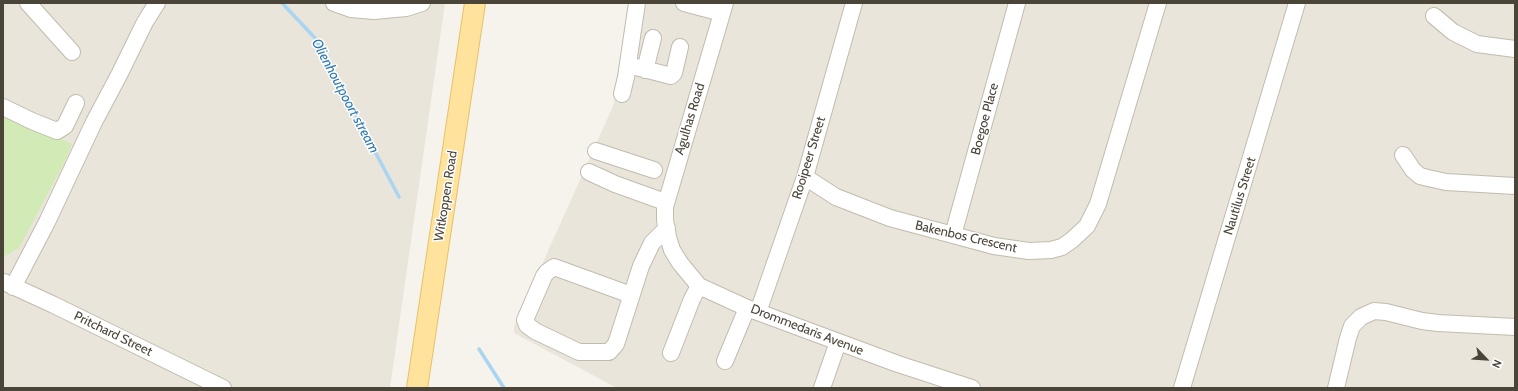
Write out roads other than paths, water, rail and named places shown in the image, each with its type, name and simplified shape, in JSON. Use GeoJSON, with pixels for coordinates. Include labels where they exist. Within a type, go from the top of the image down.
{"type":"FeatureCollection","features":[{"type":"Feature","properties":{"kind":"main road","name":"Witkoppen Road"},"geometry":{"type":"LineString","coordinates":[[417,388],[475,3]]}},
{"type":"Feature","properties":{"kind":"street"},"geometry":{"type":"LineString","coordinates":[[28,3],[72,52]]}},
{"type":"Feature","properties":{"kind":"street"},"geometry":{"type":"LineString","coordinates":[[8,284],[47,222],[94,122],[145,22],[157,3]]}},
{"type":"Feature","properties":{"kind":"street"},"geometry":{"type":"LineString","coordinates":[[334,3],[351,9],[374,11],[406,8],[422,3]]}},
{"type":"Feature","properties":{"kind":"street"},"geometry":{"type":"LineString","coordinates":[[622,94],[628,65],[637,3]]}},
{"type":"Feature","properties":{"kind":"street"},"geometry":{"type":"LineString","coordinates":[[686,3],[721,6]]}},
{"type":"Feature","properties":{"kind":"street","name":"Rooipeer Street"},"geometry":{"type":"LineString","coordinates":[[725,361],[753,310],[805,177],[854,3]]}},
{"type":"Feature","properties":{"kind":"street","name":"Boegoe Place"},"geometry":{"type":"LineString","coordinates":[[952,235],[1017,3]]}},
{"type":"Feature","properties":{"kind":"street","name":"Bakenbos Crescent"},"geometry":{"type":"LineString","coordinates":[[805,177],[836,197],[867,210],[952,235],[994,246],[1029,251],[1062,247],[1072,240],[1086,226],[1098,204],[1158,3]]}},
{"type":"Feature","properties":{"kind":"street","name":"Nautilus Street"},"geometry":{"type":"LineString","coordinates":[[1182,388],[1297,3]]}},
{"type":"Feature","properties":{"kind":"street","name":"Agulhas Road"},"geometry":{"type":"LineString","coordinates":[[668,232],[665,220],[666,202],[721,6]]}},
{"type":"Feature","properties":{"kind":"street"},"geometry":{"type":"LineString","coordinates":[[1434,16],[1453,32],[1478,44],[1515,49]]}},
{"type":"Feature","properties":{"kind":"street"},"geometry":{"type":"LineString","coordinates":[[645,70],[653,38]]}},
{"type":"Feature","properties":{"kind":"street"},"geometry":{"type":"LineString","coordinates":[[628,65],[668,76],[673,74],[680,47]]}},
{"type":"Feature","properties":{"kind":"street"},"geometry":{"type":"LineString","coordinates":[[3,107],[57,131],[65,126],[76,103]]}},
{"type":"Feature","properties":{"kind":"street"},"geometry":{"type":"LineString","coordinates":[[596,151],[654,170]]}},
{"type":"Feature","properties":{"kind":"street"},"geometry":{"type":"LineString","coordinates":[[1403,155],[1413,170],[1420,176],[1446,182],[1515,186]]}},
{"type":"Feature","properties":{"kind":"street"},"geometry":{"type":"LineString","coordinates":[[615,184],[623,159]]}},
{"type":"Feature","properties":{"kind":"street"},"geometry":{"type":"LineString","coordinates":[[589,172],[615,184],[666,202]]}},
{"type":"Feature","properties":{"kind":"street"},"geometry":{"type":"LineString","coordinates":[[631,295],[554,267],[544,276],[525,320],[527,325],[535,331],[579,352],[609,352],[616,344],[631,295],[652,243],[668,232]]}},
{"type":"Feature","properties":{"kind":"street","name":"Drommedaris Avenue"},"geometry":{"type":"LineString","coordinates":[[668,232],[672,250],[680,263],[699,286],[753,310],[838,342],[898,364],[972,388]]}},
{"type":"Feature","properties":{"kind":"street","name":"Pritchard Street"},"geometry":{"type":"LineString","coordinates":[[8,284],[223,388]]}},
{"type":"Feature","properties":{"kind":"street"},"geometry":{"type":"LineString","coordinates":[[671,353],[692,299],[699,286]]}},
{"type":"Feature","properties":{"kind":"street"},"geometry":{"type":"LineString","coordinates":[[1336,388],[1352,326],[1361,317],[1374,311],[1386,312],[1422,321],[1438,323],[1515,327]]}},
{"type":"Feature","properties":{"kind":"street"},"geometry":{"type":"LineString","coordinates":[[822,388],[838,342]]}},
{"type":"Feature","properties":{"kind":"waterway","name":"Olienhoutpoort stream"},"geometry":{"type":"LineString","coordinates":[[282,3],[315,38],[399,197]]}},
{"type":"Feature","properties":{"kind":"waterway","name":"Olienhoutpoort stream"},"geometry":{"type":"LineString","coordinates":[[479,349],[504,388]]}}]}
